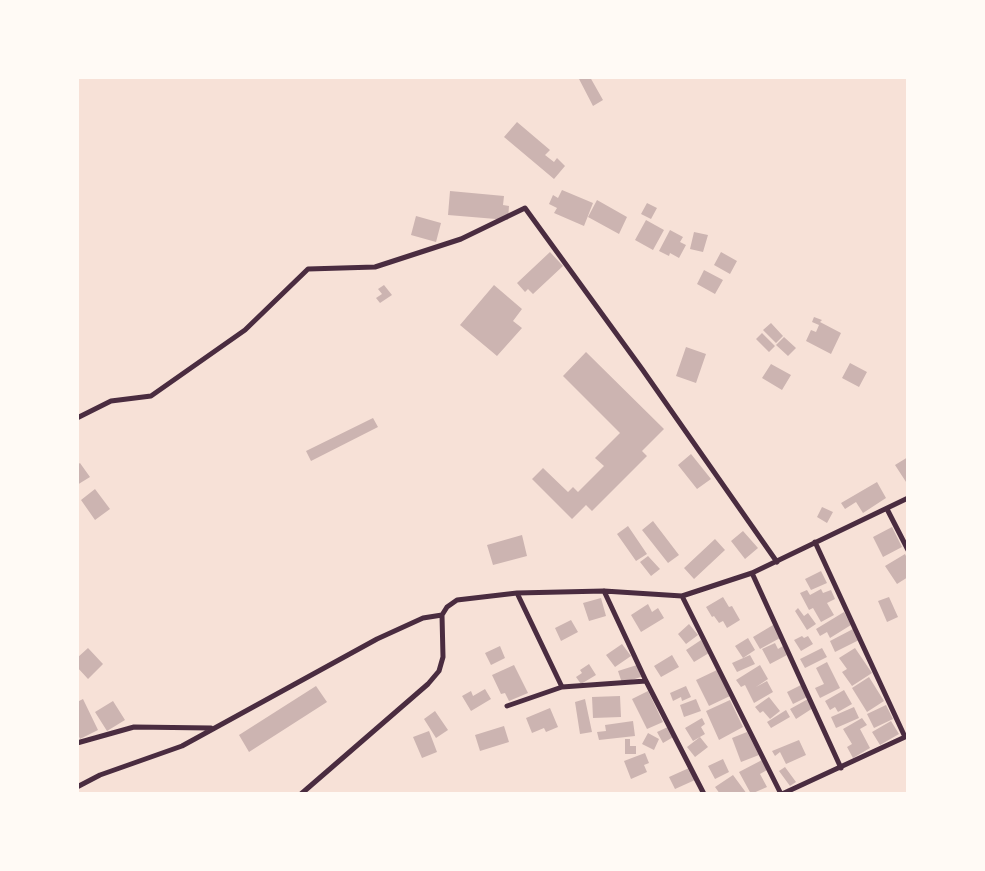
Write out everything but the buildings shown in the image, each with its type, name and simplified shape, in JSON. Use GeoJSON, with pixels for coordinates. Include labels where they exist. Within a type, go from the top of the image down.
{"type":"FeatureCollection","features":[{"type":"Feature","properties":{"kind":"street"},"geometry":{"type":"LineString","coordinates":[[77,418],[111,401],[150,396],[245,330],[308,268],[375,267],[461,239],[525,208],[777,562]]}},
{"type":"Feature","properties":{"kind":"street"},"geometry":{"type":"LineString","coordinates":[[301,794],[428,684],[439,671],[443,657],[442,615],[447,607],[457,600],[517,593],[604,591],[682,596],[752,573],[908,498]]}},
{"type":"Feature","properties":{"kind":"street"},"geometry":{"type":"LineString","coordinates":[[887,509],[908,550]]}},
{"type":"Feature","properties":{"kind":"street"},"geometry":{"type":"LineString","coordinates":[[682,596],[782,794],[905,737],[815,542]]}},
{"type":"Feature","properties":{"kind":"street"},"geometry":{"type":"LineString","coordinates":[[752,573],[841,768]]}},
{"type":"Feature","properties":{"kind":"street"},"geometry":{"type":"LineString","coordinates":[[604,591],[704,794]]}},
{"type":"Feature","properties":{"kind":"street"},"geometry":{"type":"LineString","coordinates":[[517,593],[562,687]]}},
{"type":"Feature","properties":{"kind":"street"},"geometry":{"type":"LineString","coordinates":[[77,787],[100,775],[182,746],[377,639],[423,618],[442,615]]}},
{"type":"Feature","properties":{"kind":"street"},"geometry":{"type":"LineString","coordinates":[[507,706],[562,687],[646,681]]}},
{"type":"Feature","properties":{"kind":"street"},"geometry":{"type":"LineString","coordinates":[[77,743],[134,727],[214,728]]}}]}
